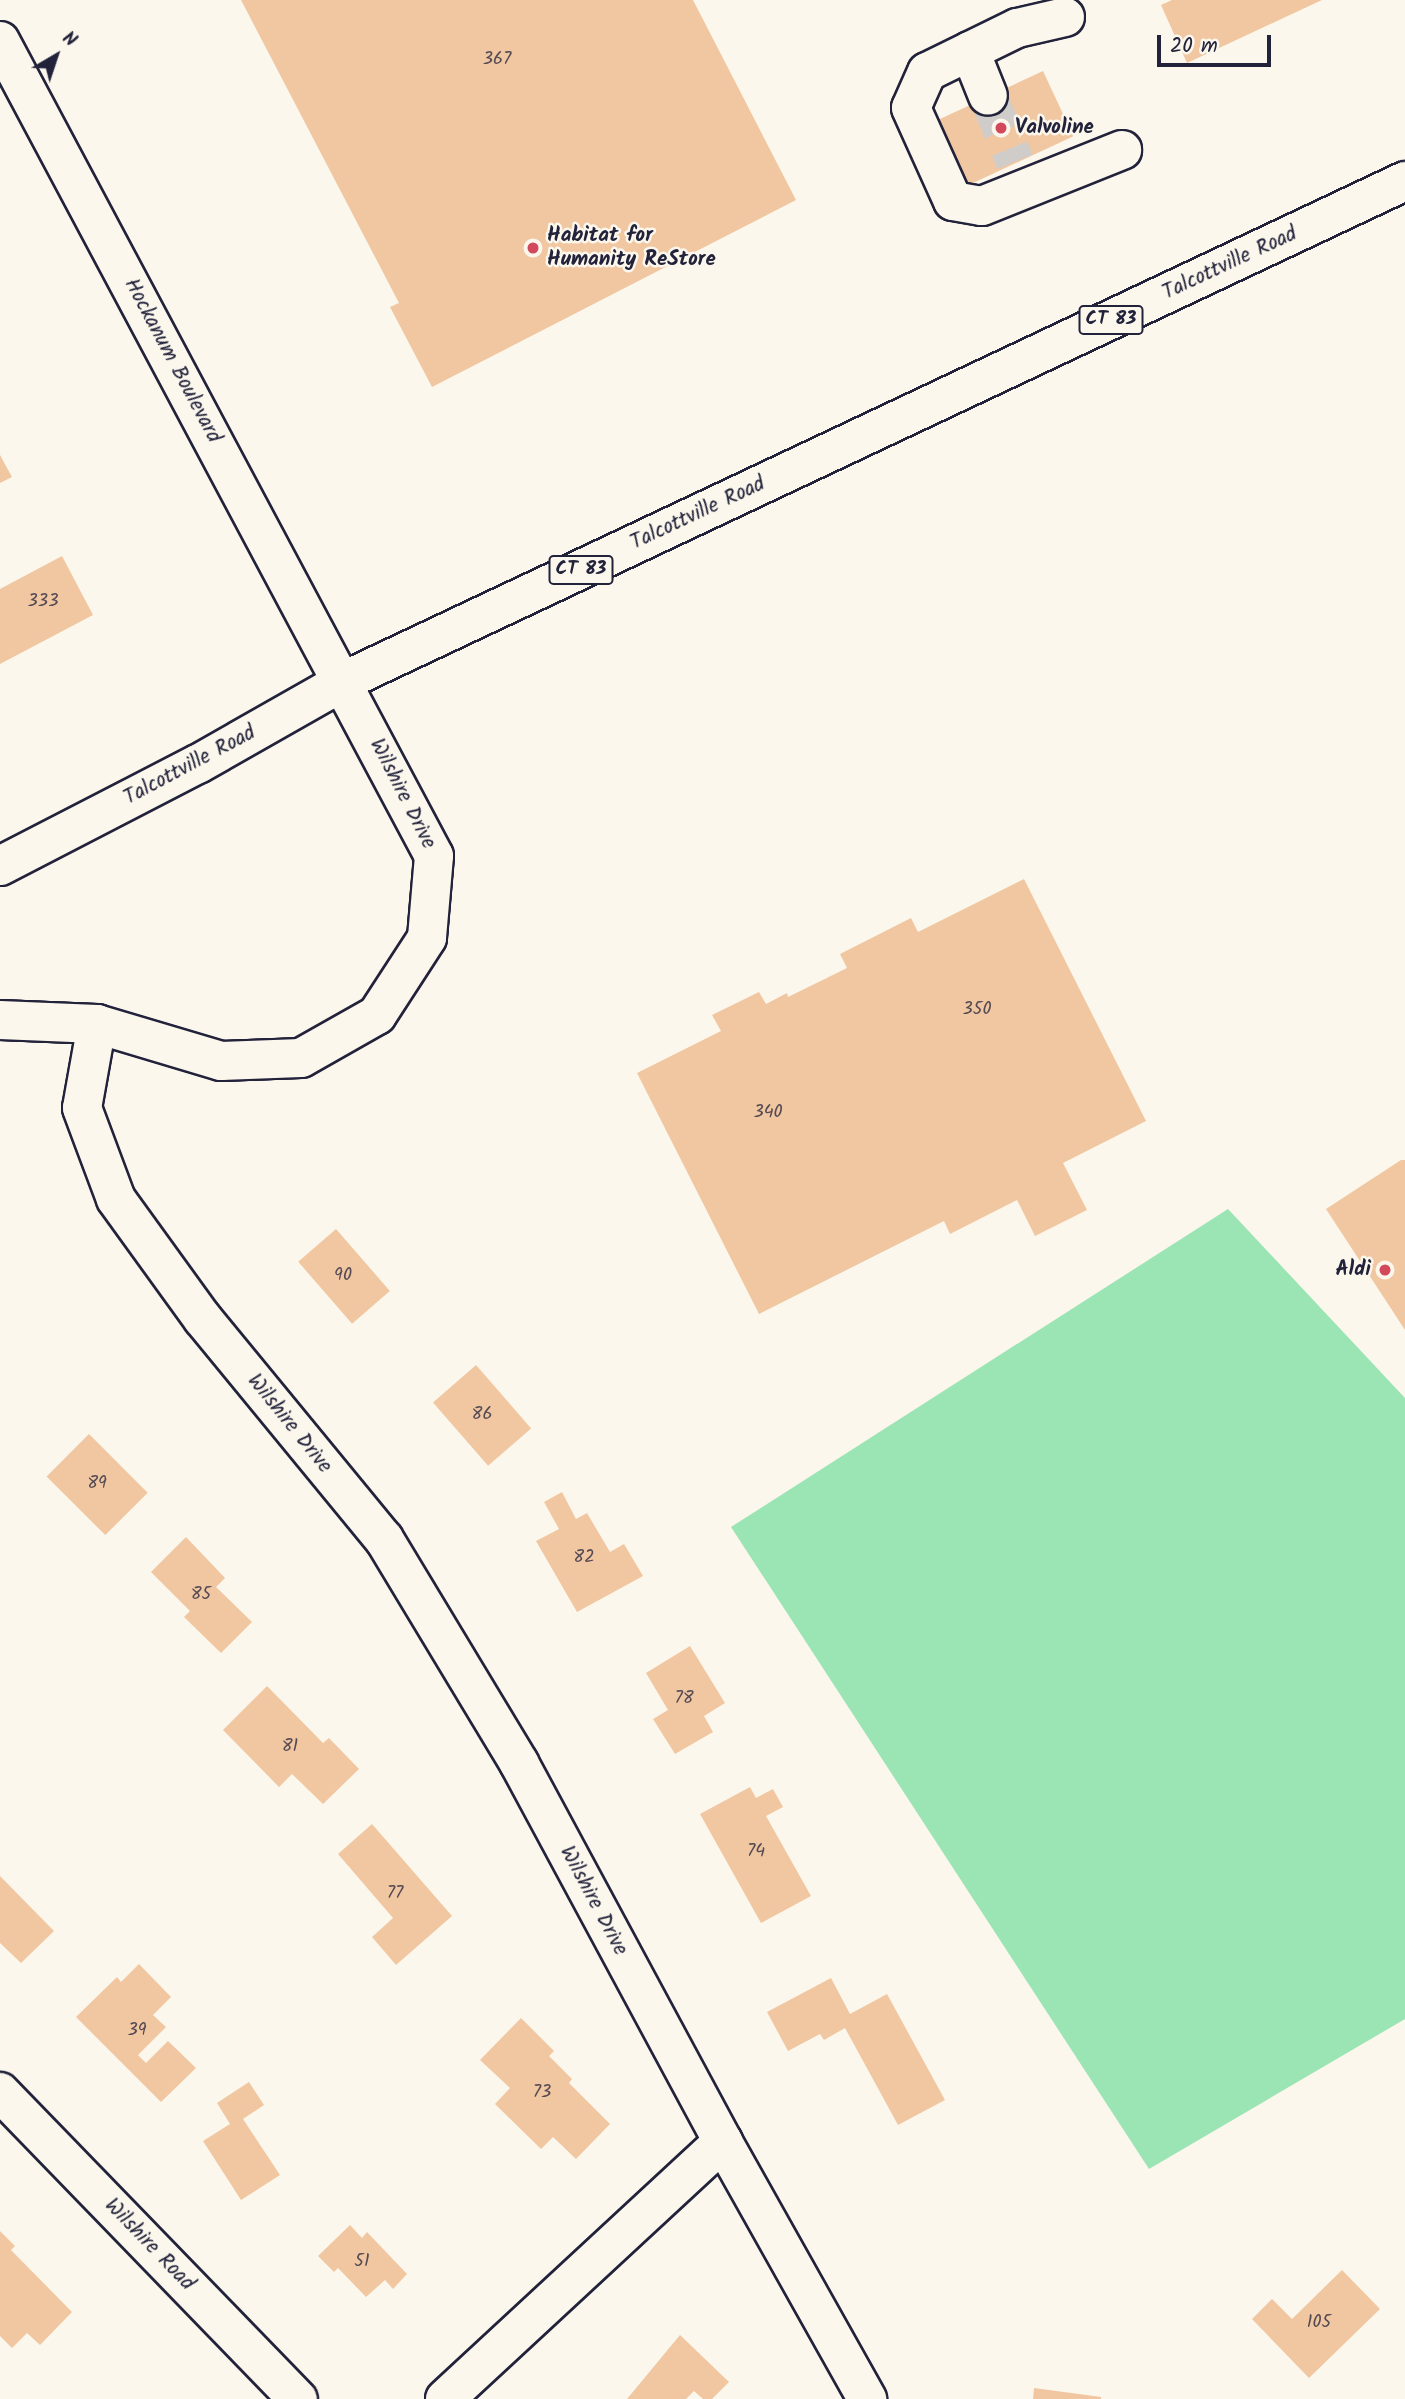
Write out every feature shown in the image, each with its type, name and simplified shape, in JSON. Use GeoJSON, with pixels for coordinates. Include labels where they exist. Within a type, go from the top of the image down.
{"type":"FeatureCollection","features":[{"type":"Feature","properties":{"kind":"street"},"geometry":{"type":"LineString","coordinates":[[1065,17],[1017,27],[927,72],[911,108],[953,201],[982,206],[1021,176],[1122,150]]}},
{"type":"Feature","properties":{"kind":"street","name":"Hockanum Boulevard"},"geometry":{"type":"LineString","coordinates":[[0,41],[344,681]]}},
{"type":"Feature","properties":{"kind":"street"},"geometry":{"type":"LineString","coordinates":[[970,51],[988,96]]}},
{"type":"Feature","properties":{"kind":"street","name":"Talcottville Road"},"geometry":{"type":"LineString","coordinates":[[0,866],[198,764],[344,681],[1405,181]]}},
{"type":"Feature","properties":{"kind":"street","name":"Wilshire Drive"},"geometry":{"type":"LineString","coordinates":[[344,681],[434,856],[427,938],[377,1015],[301,1058],[221,1061],[97,1024],[82,1108],[116,1199],[203,1320],[384,1539],[519,1763],[723,2142],[867,2399]]}},
{"type":"Feature","properties":{"kind":"street"},"geometry":{"type":"LineString","coordinates":[[0,1020],[97,1024]]}},
{"type":"Feature","properties":{"kind":"street","name":"Wilshire Road"},"geometry":{"type":"LineString","coordinates":[[0,2092],[298,2399]]}},
{"type":"Feature","properties":{"kind":"street"},"geometry":{"type":"LineString","coordinates":[[445,2399],[723,2142]]}},
{"type":"Feature","properties":{"kind":"green space"},"geometry":{"type":"Polygon","coordinates":[[[1228,1209],[1405,1398],[1405,2019],[1149,2169],[731,1527],[1228,1209]]]}},
{"type":"Feature","properties":{"kind":"building"},"geometry":{"type":"Polygon","coordinates":[[[241,0],[693,0],[796,200],[432,387],[390,307],[399,303],[241,0]]]}},
{"type":"Feature","properties":{"kind":"building"},"geometry":{"type":"Polygon","coordinates":[[[1172,0],[1322,0],[1187,63],[1161,5],[1172,0]]]}},
{"type":"Feature","properties":{"kind":"building"},"geometry":{"type":"Polygon","coordinates":[[[1043,71],[1073,136],[963,188],[932,123],[1043,71]]]}},
{"type":"Feature","properties":{"kind":"building"},"geometry":{"type":"Polygon","coordinates":[[[0,455],[12,477],[0,483],[0,455]]]}},
{"type":"Feature","properties":{"kind":"building"},"geometry":{"type":"Polygon","coordinates":[[[62,556],[93,615],[0,664],[0,589],[62,556]]]}},
{"type":"Feature","properties":{"kind":"building"},"geometry":{"type":"Polygon","coordinates":[[[1024,879],[1146,1121],[1063,1163],[1087,1210],[1035,1236],[1017,1200],[950,1234],[944,1221],[759,1314],[637,1073],[721,1031],[712,1015],[759,992],[766,1004],[787,993],[788,997],[847,968],[840,954],[911,918],[918,932],[1024,879]]]}},
{"type":"Feature","properties":{"kind":"building","name":"Aldi"},"geometry":{"type":"Polygon","coordinates":[[[1401,1160],[1405,1160],[1405,1330],[1326,1209],[1401,1160]]]}},
{"type":"Feature","properties":{"kind":"building"},"geometry":{"type":"Polygon","coordinates":[[[336,1229],[390,1291],[352,1324],[298,1262],[336,1229]]]}},
{"type":"Feature","properties":{"kind":"building"},"geometry":{"type":"Polygon","coordinates":[[[476,1365],[531,1428],[488,1466],[433,1402],[476,1365]]]}},
{"type":"Feature","properties":{"kind":"building"},"geometry":{"type":"Polygon","coordinates":[[[89,1434],[148,1493],[105,1535],[47,1476],[89,1434]]]}},
{"type":"Feature","properties":{"kind":"building"},"geometry":{"type":"Polygon","coordinates":[[[562,1492],[576,1519],[587,1513],[610,1552],[624,1544],[643,1576],[577,1612],[536,1541],[559,1529],[544,1502],[562,1492]]]}},
{"type":"Feature","properties":{"kind":"building"},"geometry":{"type":"Polygon","coordinates":[[[186,1537],[225,1578],[216,1587],[252,1622],[221,1653],[184,1617],[190,1611],[151,1572],[186,1537]]]}},
{"type":"Feature","properties":{"kind":"building"},"geometry":{"type":"Polygon","coordinates":[[[690,1646],[725,1703],[704,1716],[713,1732],[675,1754],[653,1719],[668,1710],[646,1673],[690,1646]]]}},
{"type":"Feature","properties":{"kind":"building"},"geometry":{"type":"Polygon","coordinates":[[[267,1686],[323,1743],[329,1738],[359,1769],[323,1804],[292,1774],[279,1787],[223,1730],[267,1686]]]}},
{"type":"Feature","properties":{"kind":"building"},"geometry":{"type":"Polygon","coordinates":[[[750,1787],[756,1798],[773,1789],[783,1807],[766,1816],[811,1896],[761,1923],[700,1814],[750,1787]]]}},
{"type":"Feature","properties":{"kind":"building"},"geometry":{"type":"Polygon","coordinates":[[[372,1824],[452,1916],[396,1965],[372,1937],[393,1918],[338,1854],[372,1824]]]}},
{"type":"Feature","properties":{"kind":"building"},"geometry":{"type":"Polygon","coordinates":[[[0,1876],[54,1931],[21,1963],[0,1943],[0,1876]]]}},
{"type":"Feature","properties":{"kind":"building"},"geometry":{"type":"Polygon","coordinates":[[[139,1964],[171,1997],[153,2015],[166,2027],[138,2055],[146,2063],[168,2041],[196,2068],[161,2102],[76,2017],[117,1977],[121,1982],[139,1964]]]}},
{"type":"Feature","properties":{"kind":"building"},"geometry":{"type":"Polygon","coordinates":[[[831,1978],[850,2014],[887,1994],[945,2100],[898,2125],[845,2028],[824,2040],[820,2034],[788,2051],[767,2012],[831,1978]]]}},
{"type":"Feature","properties":{"kind":"building"},"geometry":{"type":"Polygon","coordinates":[[[521,2018],[554,2051],[549,2056],[572,2079],[569,2083],[610,2124],[576,2159],[553,2137],[541,2149],[495,2104],[510,2088],[480,2060],[521,2018]]]}},
{"type":"Feature","properties":{"kind":"building"},"geometry":{"type":"Polygon","coordinates":[[[249,2082],[264,2105],[243,2119],[280,2175],[241,2200],[203,2141],[230,2124],[217,2103],[249,2082]]]}},
{"type":"Feature","properties":{"kind":"building"},"geometry":{"type":"Polygon","coordinates":[[[350,2225],[362,2238],[367,2232],[407,2274],[393,2289],[385,2280],[366,2297],[338,2268],[334,2272],[318,2256],[350,2225]]]}},
{"type":"Feature","properties":{"kind":"building"},"geometry":{"type":"Polygon","coordinates":[[[0,2231],[15,2246],[11,2250],[72,2312],[40,2345],[27,2333],[12,2348],[0,2336],[0,2231]]]}},
{"type":"Feature","properties":{"kind":"building"},"geometry":{"type":"Polygon","coordinates":[[[1342,2270],[1380,2309],[1309,2378],[1252,2319],[1272,2299],[1292,2319],[1342,2270]]]}},
{"type":"Feature","properties":{"kind":"building"},"geometry":{"type":"Polygon","coordinates":[[[680,2335],[729,2382],[712,2399],[703,2399],[694,2391],[686,2399],[627,2399],[680,2335]]]}},
{"type":"Feature","properties":{"kind":"building"},"geometry":{"type":"Polygon","coordinates":[[[1034,2388],[1101,2397],[1101,2399],[1033,2399],[1034,2388]]]}},
{"type":"Feature","properties":{"kind":"tunnel"},"geometry":{"type":"LineString","coordinates":[[988,96],[1015,162]]}},
{"type":"Feature","properties":{"kind":"place","name":"Valvoline"},"geometry":{"type":"Point","coordinates":[1001,128]}},
{"type":"Feature","properties":{"kind":"place","name":"Habitat for Humanity ReStore"},"geometry":{"type":"Point","coordinates":[533,248]}},
{"type":"Feature","properties":{"kind":"place","name":"Aldi"},"geometry":{"type":"Point","coordinates":[1385,1270]}}]}
